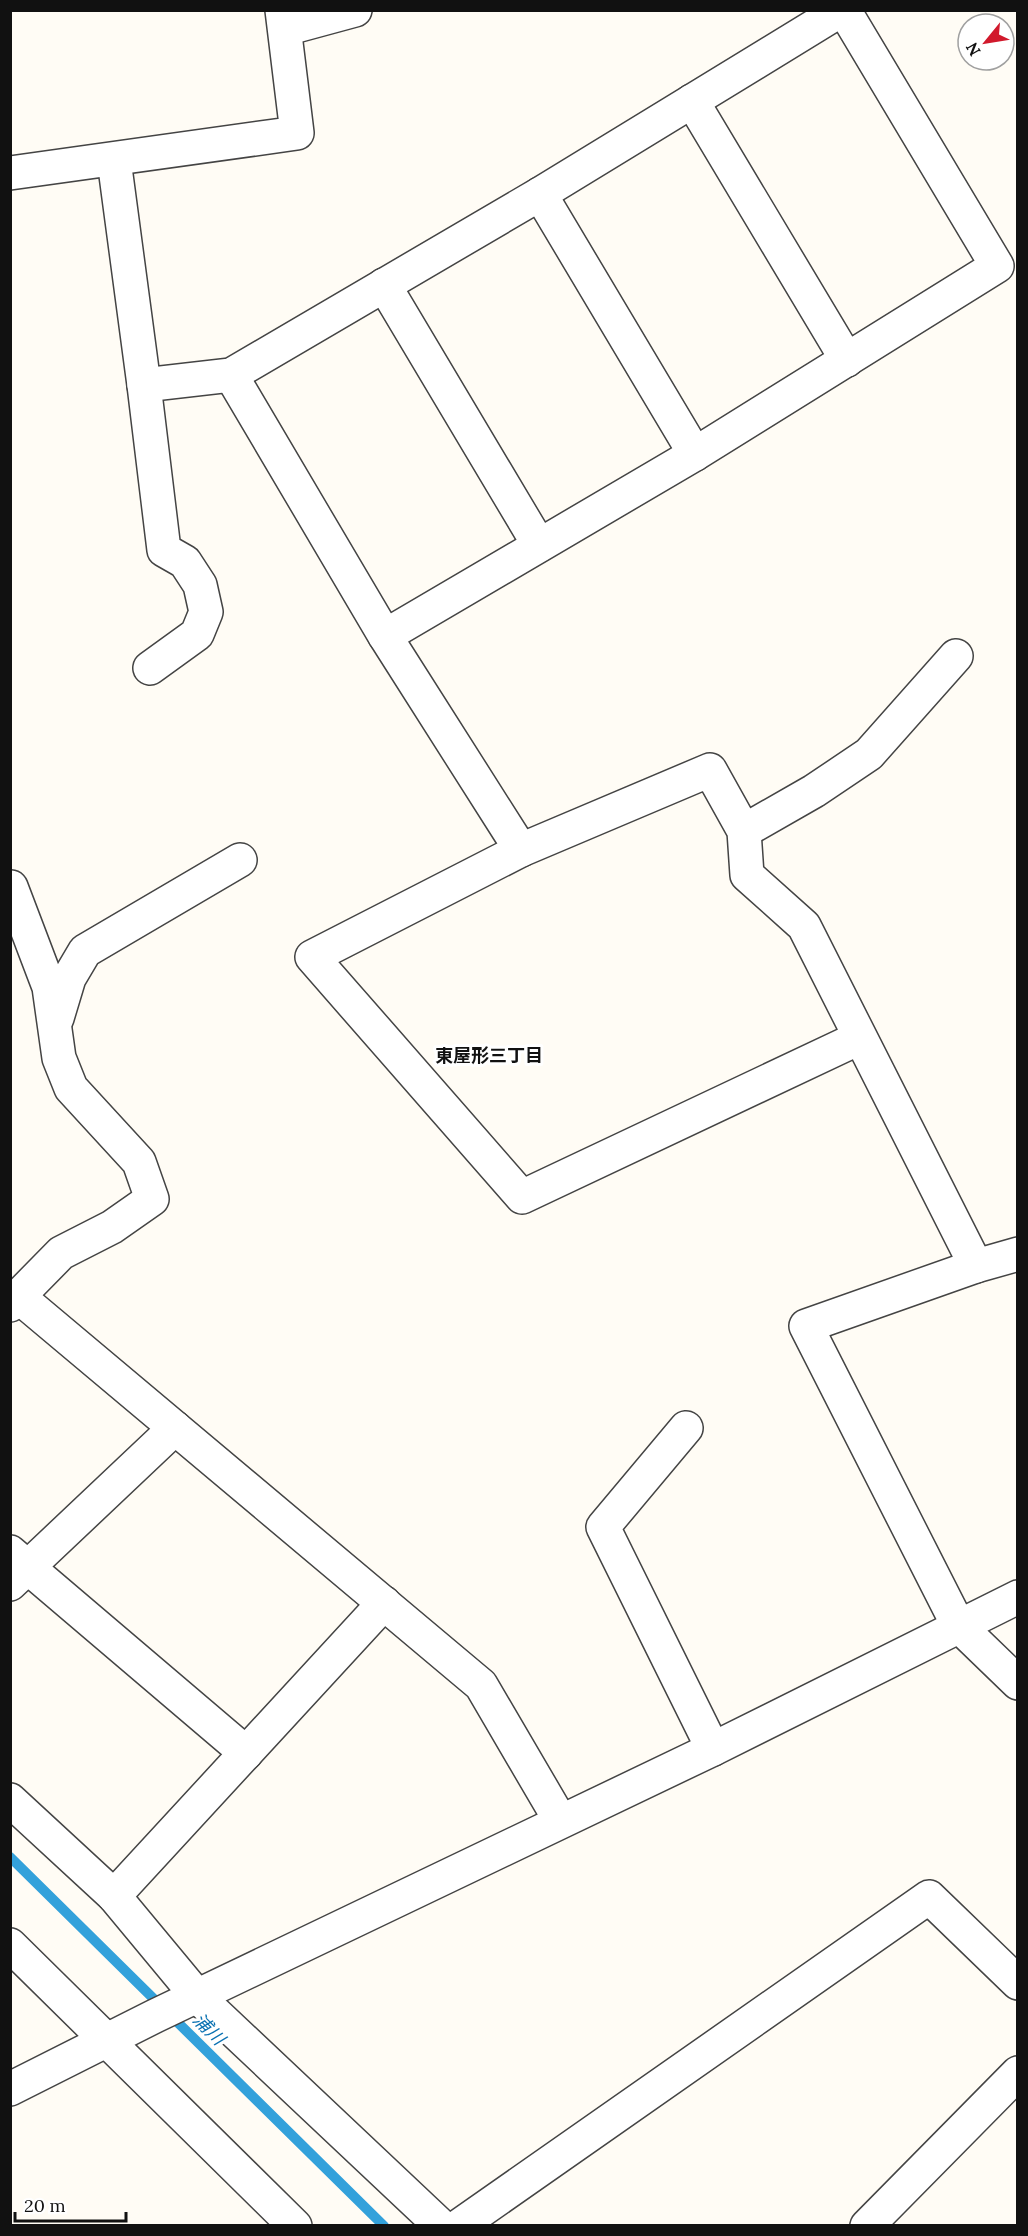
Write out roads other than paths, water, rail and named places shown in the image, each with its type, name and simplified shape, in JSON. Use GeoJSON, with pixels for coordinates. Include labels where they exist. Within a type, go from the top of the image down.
{"type":"FeatureCollection","features":[{"type":"Feature","properties":{"kind":"street"},"geometry":{"type":"LineString","coordinates":[[10,172],[114,160],[297,133],[284,20],[356,10]]}},
{"type":"Feature","properties":{"kind":"street"},"geometry":{"type":"LineString","coordinates":[[144,385],[231,375],[540,194],[843,10],[997,266],[695,454],[384,636]]}},
{"type":"Feature","properties":{"kind":"street"},"geometry":{"type":"LineString","coordinates":[[692,101],[847,360]]}},
{"type":"Feature","properties":{"kind":"street"},"geometry":{"type":"LineString","coordinates":[[114,160],[164,550],[185,562],[200,585],[206,612],[197,634],[150,668]]}},
{"type":"Feature","properties":{"kind":"street"},"geometry":{"type":"LineString","coordinates":[[540,194],[695,454]]}},
{"type":"Feature","properties":{"kind":"street"},"geometry":{"type":"LineString","coordinates":[[384,285],[538,545]]}},
{"type":"Feature","properties":{"kind":"street"},"geometry":{"type":"LineString","coordinates":[[231,375],[384,636],[521,850]]}},
{"type":"Feature","properties":{"kind":"street"},"geometry":{"type":"LineString","coordinates":[[744,831],[814,791],[869,754],[956,656]]}},
{"type":"Feature","properties":{"kind":"street"},"geometry":{"type":"LineString","coordinates":[[859,1038],[522,1197],[312,957],[521,850],[710,770],[744,831],[747,875],[804,926],[976,1266]]}},
{"type":"Feature","properties":{"kind":"street"},"geometry":{"type":"LineString","coordinates":[[54,1024],[69,978],[85,951],[240,860]]}},
{"type":"Feature","properties":{"kind":"street"},"geometry":{"type":"LineString","coordinates":[[11,887],[49,987],[59,1058],[71,1088],[139,1162],[152,1198],[112,1227],[61,1253],[15,1301],[176,1428],[481,1684],[560,1820]]}},
{"type":"Feature","properties":{"kind":"street"},"geometry":{"type":"LineString","coordinates":[[1017,1254],[976,1266],[806,1326],[958,1625],[1017,1683]]}},
{"type":"Feature","properties":{"kind":"street"},"geometry":{"type":"LineString","coordinates":[[176,1428],[17,1568],[246,1753]]}},
{"type":"Feature","properties":{"kind":"street"},"geometry":{"type":"LineString","coordinates":[[686,1428],[603,1527],[713,1749]]}},
{"type":"Feature","properties":{"kind":"street"},"geometry":{"type":"LineString","coordinates":[[10,2089],[154,2016],[560,1820],[713,1749],[1017,1597]]}},
{"type":"Feature","properties":{"kind":"street"},"geometry":{"type":"LineString","coordinates":[[114,1896],[384,1603]]}},
{"type":"Feature","properties":{"kind":"street"},"geometry":{"type":"LineString","coordinates":[[10,1800],[114,1896],[197,1996],[441,2226]]}},
{"type":"Feature","properties":{"kind":"street"},"geometry":{"type":"LineString","coordinates":[[459,2226],[929,1897],[1017,1983]]}},
{"type":"Feature","properties":{"kind":"street"},"geometry":{"type":"LineString","coordinates":[[10,1945],[295,2226]]}},
{"type":"Feature","properties":{"kind":"street"},"geometry":{"type":"LineString","coordinates":[[867,2226],[1017,2073]]}},
{"type":"Feature","properties":{"kind":"waterway","name":"浦川"},"geometry":{"type":"LineString","coordinates":[[10,1857],[384,2226]]}},
{"type":"Feature","properties":{"kind":"district","name":"東屋形三丁目"},"geometry":{"type":"Point","coordinates":[489,1055]}}]}
